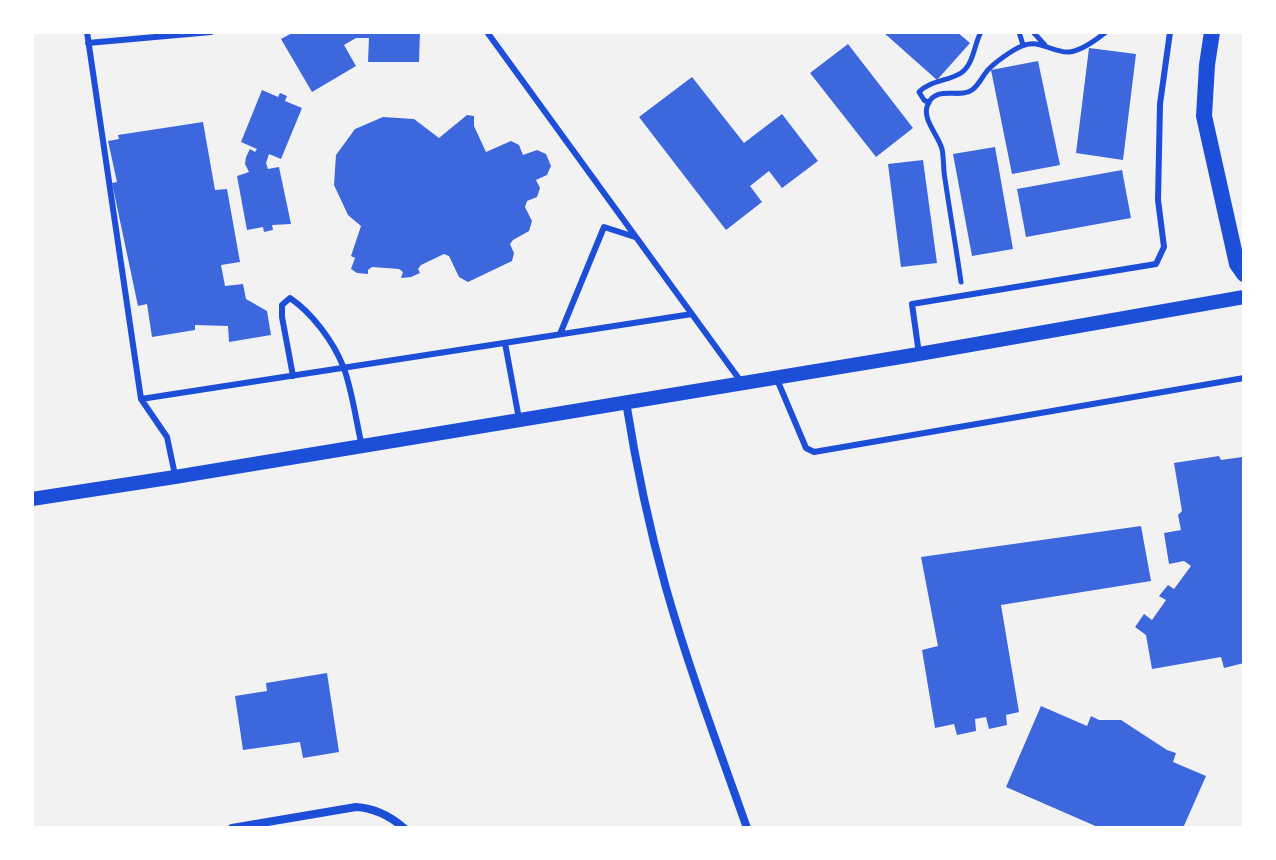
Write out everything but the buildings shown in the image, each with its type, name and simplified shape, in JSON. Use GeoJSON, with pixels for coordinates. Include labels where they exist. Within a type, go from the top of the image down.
{"type":"FeatureCollection","features":[{"type":"Feature","properties":{"kind":"main road"},"geometry":{"type":"LineString","coordinates":[[1212,32],[1204,116],[1237,264],[1244,274]]}},
{"type":"Feature","properties":{"kind":"street"},"geometry":{"type":"LineString","coordinates":[[32,499],[919,354],[1244,297]]}},
{"type":"Feature","properties":{"kind":"street"},"geometry":{"type":"LineString","coordinates":[[626,402],[636,465],[666,587],[747,828]]}},
{"type":"Feature","properties":{"kind":"street"},"geometry":{"type":"LineString","coordinates":[[232,828],[364,807],[385,813],[404,828]]}},
{"type":"Feature","properties":{"kind":"lane"},"geometry":{"type":"LineString","coordinates":[[87,32],[141,399],[167,437],[175,477]]}},
{"type":"Feature","properties":{"kind":"lane"},"geometry":{"type":"LineString","coordinates":[[88,43],[211,32]]}},
{"type":"Feature","properties":{"kind":"lane"},"geometry":{"type":"LineString","coordinates":[[487,32],[742,383]]}},
{"type":"Feature","properties":{"kind":"lane"},"geometry":{"type":"LineString","coordinates":[[919,354],[912,304],[1156,264],[1164,247],[1158,200],[1160,104],[1170,32]]}},
{"type":"Feature","properties":{"kind":"lane"},"geometry":{"type":"LineString","coordinates":[[560,334],[604,227],[636,237]]}},
{"type":"Feature","properties":{"kind":"lane"},"geometry":{"type":"LineString","coordinates":[[293,376],[282,317],[282,305],[290,298],[303,307],[344,368],[362,446]]}},
{"type":"Feature","properties":{"kind":"lane"},"geometry":{"type":"LineString","coordinates":[[141,399],[692,314]]}},
{"type":"Feature","properties":{"kind":"lane"},"geometry":{"type":"LineString","coordinates":[[505,343],[519,419]]}},
{"type":"Feature","properties":{"kind":"lane"},"geometry":{"type":"LineString","coordinates":[[776,377],[806,448],[814,452],[1244,378]]}},
{"type":"Feature","properties":{"kind":"path"},"geometry":{"type":"LineString","coordinates":[[929,103],[919,92],[924,87],[961,74],[972,58],[981,32]]}},
{"type":"Feature","properties":{"kind":"path"},"geometry":{"type":"LineString","coordinates":[[1019,32],[1023,45]]}},
{"type":"Feature","properties":{"kind":"path"},"geometry":{"type":"LineString","coordinates":[[1033,32],[1046,45]]}},
{"type":"Feature","properties":{"kind":"path"},"geometry":{"type":"LineString","coordinates":[[964,296],[942,149],[936,132],[927,120],[929,103],[943,93],[965,94],[973,90],[986,72],[1023,45],[1041,44],[1065,52],[1073,51],[1106,32]]}}]}
